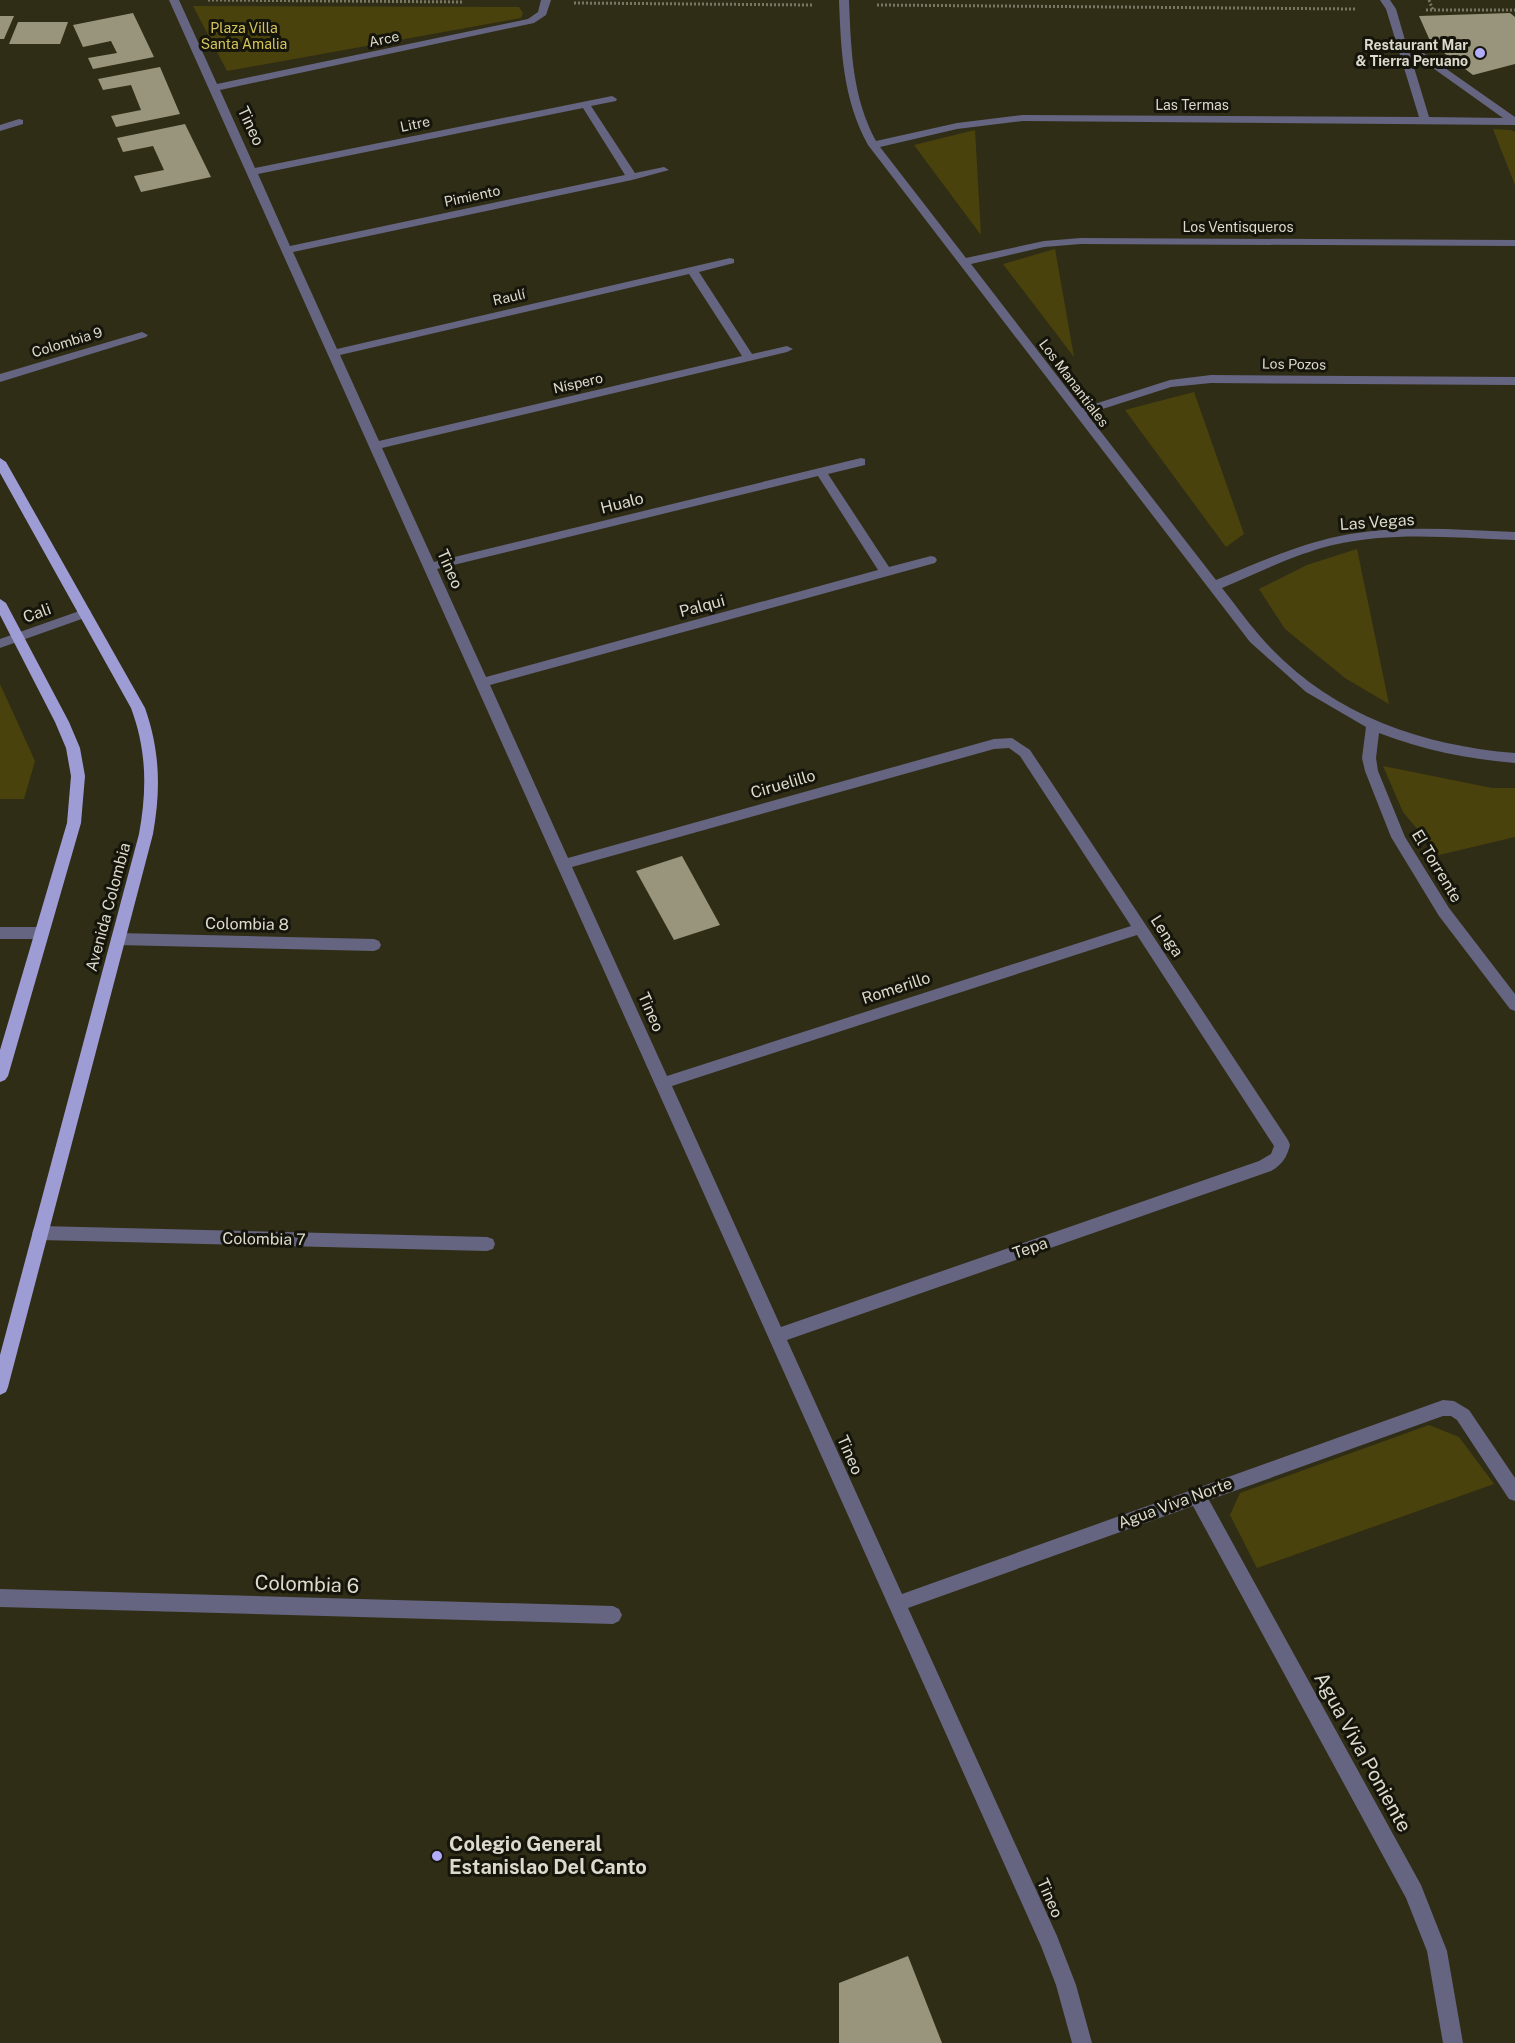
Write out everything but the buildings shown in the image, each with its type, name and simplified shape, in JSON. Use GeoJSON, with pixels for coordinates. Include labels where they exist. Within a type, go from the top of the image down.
{"type":"FeatureCollection","features":[{"type":"Feature","properties":{"kind":"main road","name":"Avenida Colombia"},"geometry":{"type":"LineString","coordinates":[[0,462],[138,708],[148,733],[153,761],[153,797],[148,825],[0,1387]]}},
{"type":"Feature","properties":{"kind":"main road"},"geometry":{"type":"LineString","coordinates":[[0,603],[62,722],[73,748],[78,776],[74,823],[0,1076]]}},
{"type":"Feature","properties":{"kind":"street","name":"Tineo"},"geometry":{"type":"LineString","coordinates":[[174,0],[1050,1943],[1066,1985],[1082,2043]]}},
{"type":"Feature","properties":{"kind":"street","name":"Arce"},"geometry":{"type":"LineString","coordinates":[[214,88],[531,21],[543,14],[546,0]]}},
{"type":"Feature","properties":{"kind":"street","name":"Los Manantiales"},"geometry":{"type":"LineString","coordinates":[[844,0],[849,86],[856,113],[873,145],[1255,639],[1280,666],[1339,709],[1373,726],[1414,741],[1458,751],[1515,758]]}},
{"type":"Feature","properties":{"kind":"street"},"geometry":{"type":"LineString","coordinates":[[1385,0],[1391,9],[1425,120]]}},
{"type":"Feature","properties":{"kind":"street"},"geometry":{"type":"LineString","coordinates":[[1401,41],[1514,121]]}},
{"type":"Feature","properties":{"kind":"street","name":"Litre"},"geometry":{"type":"LineString","coordinates":[[252,172],[612,99]]}},
{"type":"Feature","properties":{"kind":"street"},"geometry":{"type":"LineString","coordinates":[[585,105],[632,177]]}},
{"type":"Feature","properties":{"kind":"street","name":"Las Termas"},"geometry":{"type":"LineString","coordinates":[[873,145],[957,126],[1023,118],[1514,121]]}},
{"type":"Feature","properties":{"kind":"street"},"geometry":{"type":"LineString","coordinates":[[0,128],[19,122]]}},
{"type":"Feature","properties":{"kind":"street","name":"Pimiento"},"geometry":{"type":"LineString","coordinates":[[287,250],[664,170]]}},
{"type":"Feature","properties":{"kind":"street","name":"Los Ventisqueros"},"geometry":{"type":"LineString","coordinates":[[964,262],[1044,244],[1081,241],[1515,243]]}},
{"type":"Feature","properties":{"kind":"street","name":"Raulí"},"geometry":{"type":"LineString","coordinates":[[334,353],[730,261]]}},
{"type":"Feature","properties":{"kind":"street"},"geometry":{"type":"LineString","coordinates":[[692,270],[749,358]]}},
{"type":"Feature","properties":{"kind":"street","name":"Colombia 9"},"geometry":{"type":"LineString","coordinates":[[0,378],[142,335]]}},
{"type":"Feature","properties":{"kind":"street","name":"Níspero"},"geometry":{"type":"LineString","coordinates":[[375,446],[787,349]]}},
{"type":"Feature","properties":{"kind":"street","name":"Los Pozos"},"geometry":{"type":"LineString","coordinates":[[1078,412],[1170,384],[1211,379],[1515,381]]}},
{"type":"Feature","properties":{"kind":"street","name":"Hualo"},"geometry":{"type":"LineString","coordinates":[[429,567],[861,462]]}},
{"type":"Feature","properties":{"kind":"street"},"geometry":{"type":"LineString","coordinates":[[821,472],[886,572]]}},
{"type":"Feature","properties":{"kind":"street","name":"Las Vegas"},"geometry":{"type":"LineString","coordinates":[[1214,586],[1312,548],[1350,538],[1386,534],[1515,536]]}},
{"type":"Feature","properties":{"kind":"street","name":"Palqui"},"geometry":{"type":"LineString","coordinates":[[482,683],[931,560]]}},
{"type":"Feature","properties":{"kind":"street","name":"Cali"},"geometry":{"type":"LineString","coordinates":[[0,644],[85,613]]}},
{"type":"Feature","properties":{"kind":"street","name":"El Torrente"},"geometry":{"type":"LineString","coordinates":[[1373,726],[1369,758],[1377,789],[1394,828],[1418,873],[1445,914],[1515,1005]]}},
{"type":"Feature","properties":{"kind":"street","name":"Ciruelillo"},"geometry":{"type":"LineString","coordinates":[[564,864],[994,744],[1012,743]]}},
{"type":"Feature","properties":{"kind":"street","name":"Lenga"},"geometry":{"type":"LineString","coordinates":[[1012,743],[1026,753],[1277,1135],[1282,1145],[1280,1155]]}},
{"type":"Feature","properties":{"kind":"street","name":"Romerillo"},"geometry":{"type":"LineString","coordinates":[[663,1083],[1141,928]]}},
{"type":"Feature","properties":{"kind":"street"},"geometry":{"type":"LineString","coordinates":[[0,933],[42,933]]}},
{"type":"Feature","properties":{"kind":"street","name":"Colombia 8"},"geometry":{"type":"LineString","coordinates":[[118,939],[374,945]]}},
{"type":"Feature","properties":{"kind":"street","name":"Tepa"},"geometry":{"type":"LineString","coordinates":[[776,1336],[1265,1166],[1275,1162],[1280,1155]]}},
{"type":"Feature","properties":{"kind":"street","name":"Colombia 7"},"geometry":{"type":"LineString","coordinates":[[40,1233],[488,1245]]}},
{"type":"Feature","properties":{"kind":"street","name":"Agua Viva Norte"},"geometry":{"type":"LineString","coordinates":[[897,1604],[1434,1410],[1454,1409],[1470,1423],[1515,1493]]}},
{"type":"Feature","properties":{"kind":"street","name":"Agua Viva Poniente"},"geometry":{"type":"LineString","coordinates":[[1197,1496],[1414,1892],[1437,1951],[1454,2043]]}},
{"type":"Feature","properties":{"kind":"street","name":"Colombia 6"},"geometry":{"type":"LineString","coordinates":[[0,1598],[613,1616]]}},
{"type":"Feature","properties":{"kind":"path"},"geometry":{"type":"LineString","coordinates":[[1429,0],[1432,10]]}},
{"type":"Feature","properties":{"kind":"green space","name":"Plaza Villa Santa Amalia"},"geometry":{"type":"Polygon","coordinates":[[[193,6],[519,7],[523,13],[521,18],[227,71],[193,6]]]}},
{"type":"Feature","properties":{"kind":"green space"},"geometry":{"type":"Polygon","coordinates":[[[1493,129],[1515,132],[1515,185],[1493,129]]]}},
{"type":"Feature","properties":{"kind":"green space"},"geometry":{"type":"Polygon","coordinates":[[[975,130],[981,235],[914,145],[975,130]]]}},
{"type":"Feature","properties":{"kind":"green space"},"geometry":{"type":"Polygon","coordinates":[[[1055,249],[1074,357],[1003,264],[1055,249]]]}},
{"type":"Feature","properties":{"kind":"green space"},"geometry":{"type":"Polygon","coordinates":[[[1194,392],[1244,534],[1226,547],[1125,410],[1194,392]]]}},
{"type":"Feature","properties":{"kind":"green space"},"geometry":{"type":"Polygon","coordinates":[[[1357,549],[1389,704],[1345,678],[1285,629],[1259,589],[1307,565],[1357,549]]]}},
{"type":"Feature","properties":{"kind":"green space"},"geometry":{"type":"Polygon","coordinates":[[[0,684],[35,761],[24,799],[0,799],[0,684]]]}},
{"type":"Feature","properties":{"kind":"green space"},"geometry":{"type":"Polygon","coordinates":[[[1383,766],[1492,788],[1515,788],[1515,837],[1439,855],[1403,812],[1383,766]]]}},
{"type":"Feature","properties":{"kind":"green space"},"geometry":{"type":"Polygon","coordinates":[[[1429,1425],[1459,1437],[1494,1484],[1257,1568],[1230,1515],[1240,1493],[1429,1425]]]}},
{"type":"Feature","properties":{"kind":"place","name":"Restaurant Mar & Tierra Peruano"},"geometry":{"type":"Point","coordinates":[1480,53]}},
{"type":"Feature","properties":{"kind":"place","name":"Colegio General Estanislao Del Canto"},"geometry":{"type":"Point","coordinates":[437,1856]}}]}
